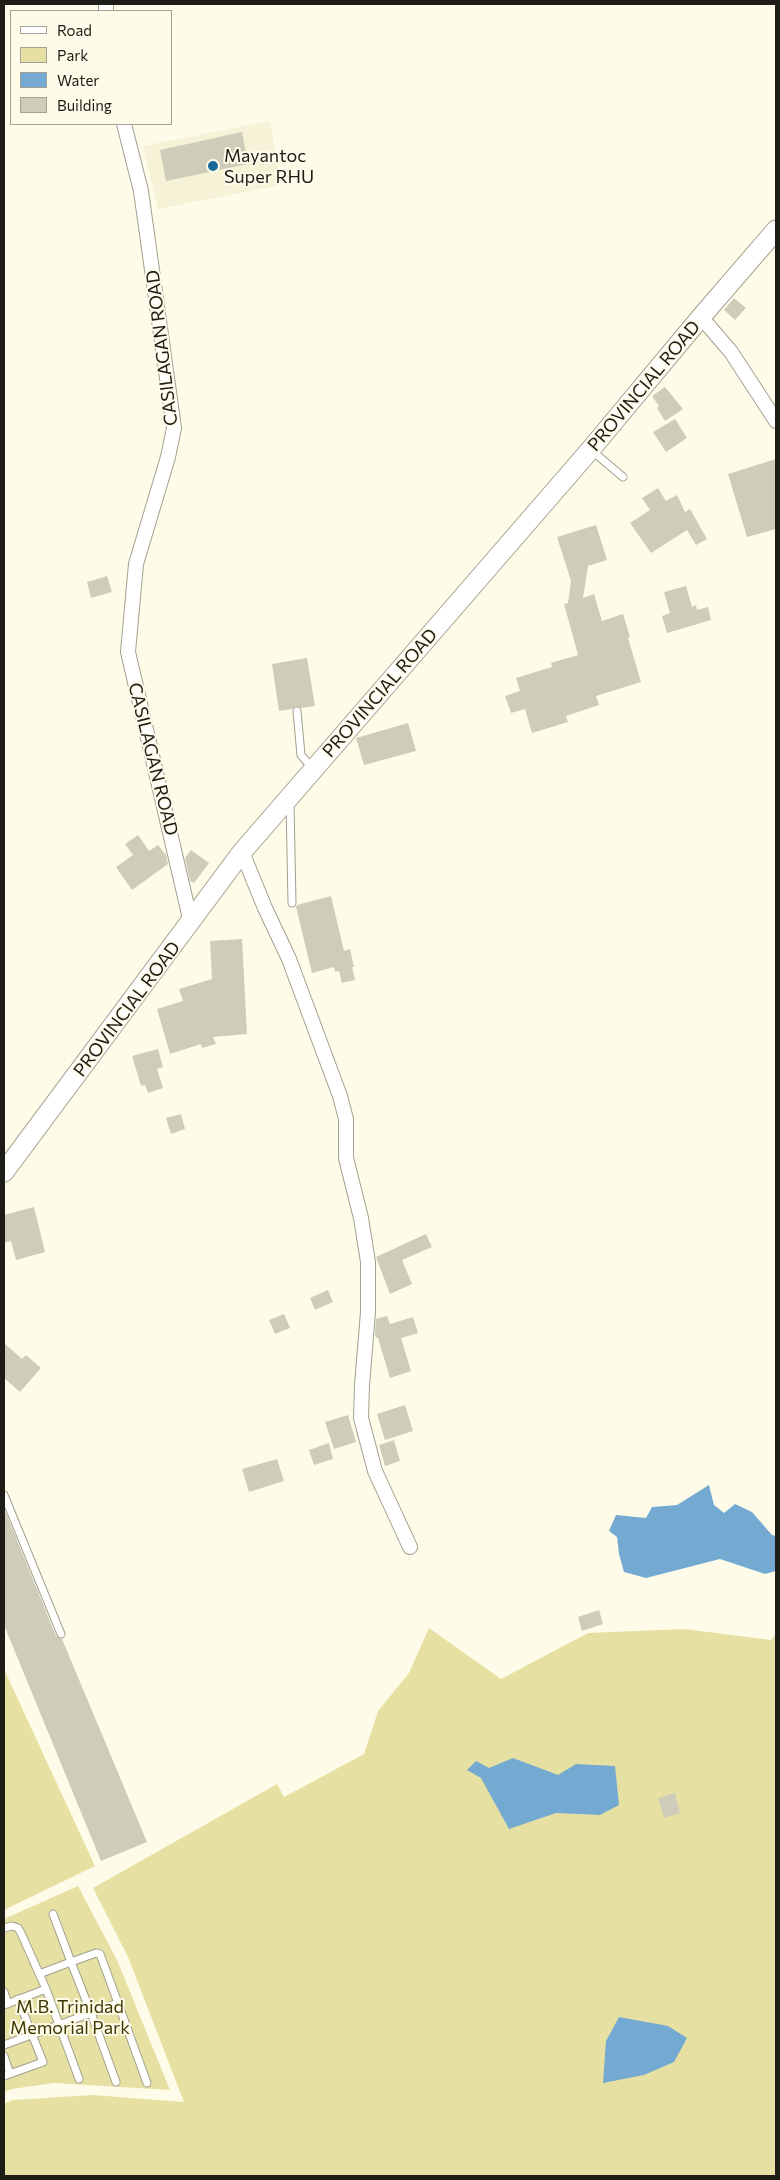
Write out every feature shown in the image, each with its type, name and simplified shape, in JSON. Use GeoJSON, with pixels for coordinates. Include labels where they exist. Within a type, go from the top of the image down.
{"type":"FeatureCollection","features":[{"type":"Feature","properties":{"kind":"main road","name":"PROVINCIAL ROAD"},"geometry":{"type":"LineString","coordinates":[[4,1172],[242,852],[591,450],[776,230]]}},
{"type":"Feature","properties":{"kind":"street","name":"CASILAGAN ROAD"},"geometry":{"type":"LineString","coordinates":[[124,125],[141,191],[174,428],[168,457],[136,564],[128,652],[191,923]]}},
{"type":"Feature","properties":{"kind":"street"},"geometry":{"type":"LineString","coordinates":[[701,317],[731,352],[776,421]]}},
{"type":"Feature","properties":{"kind":"street"},"geometry":{"type":"LineString","coordinates":[[242,852],[289,959],[346,1119],[346,1158],[361,1218],[368,1262],[368,1312],[362,1385],[362,1418],[375,1471],[410,1547]]}},
{"type":"Feature","properties":{"kind":"lane"},"geometry":{"type":"LineString","coordinates":[[591,450],[623,477]]}},
{"type":"Feature","properties":{"kind":"lane"},"geometry":{"type":"LineString","coordinates":[[297,711],[301,755],[314,769]]}},
{"type":"Feature","properties":{"kind":"lane"},"geometry":{"type":"LineString","coordinates":[[290,796],[292,903]]}},
{"type":"Feature","properties":{"kind":"lane"},"geometry":{"type":"LineString","coordinates":[[4,1495],[61,1634]]}},
{"type":"Feature","properties":{"kind":"lane"},"geometry":{"type":"LineString","coordinates":[[53,1914],[116,2082]]}},
{"type":"Feature","properties":{"kind":"lane"},"geometry":{"type":"LineString","coordinates":[[4,1928],[12,1926],[18,1928],[46,1989],[80,2079]]}},
{"type":"Feature","properties":{"kind":"lane"},"geometry":{"type":"LineString","coordinates":[[39,1974],[96,1953],[100,1954],[147,2083]]}},
{"type":"Feature","properties":{"kind":"lane"},"geometry":{"type":"LineString","coordinates":[[4,1992],[6,2004],[46,1989]]}},
{"type":"Feature","properties":{"kind":"lane"},"geometry":{"type":"LineString","coordinates":[[4,2056],[7,2075],[43,2062],[18,1999]]}},
{"type":"Feature","properties":{"kind":"lane"},"geometry":{"type":"LineString","coordinates":[[4,2045],[118,2004]]}},
{"type":"Feature","properties":{"kind":"shaded area","name":"Mayantoc Super RHU"},"geometry":{"type":"Polygon","coordinates":[[[270,121],[281,185],[158,209],[143,146],[270,121]]]}},
{"type":"Feature","properties":{"kind":"green space"},"geometry":{"type":"Polygon","coordinates":[[[429,1628],[501,1679],[588,1633],[684,1629],[771,1640],[776,1634],[776,2176],[4,2176],[4,2104],[12,2100],[93,2095],[184,2102],[128,1957],[93,1888],[277,1784],[284,1797],[364,1754],[378,1711],[409,1673],[429,1628]]]}},
{"type":"Feature","properties":{"kind":"green space"},"geometry":{"type":"Polygon","coordinates":[[[4,1669],[95,1866],[4,1910],[4,1669]]]}},
{"type":"Feature","properties":{"kind":"green space","name":"M.B. Trinidad Memorial Park"},"geometry":{"type":"Polygon","coordinates":[[[78,1886],[117,1960],[170,2090],[54,2083],[12,2089],[4,2092],[4,1919],[78,1886]]]}},
{"type":"Feature","properties":{"kind":"water"},"geometry":{"type":"Polygon","coordinates":[[[709,1485],[714,1505],[724,1513],[735,1504],[752,1512],[772,1535],[776,1536],[776,1571],[765,1574],[720,1559],[646,1578],[624,1572],[617,1537],[609,1531],[616,1515],[646,1518],[652,1507],[677,1505],[709,1485]]]}},
{"type":"Feature","properties":{"kind":"water"},"geometry":{"type":"Polygon","coordinates":[[[513,1758],[558,1775],[576,1764],[615,1766],[619,1805],[600,1815],[556,1813],[509,1829],[481,1778],[467,1770],[476,1761],[489,1768],[513,1758]]]}},
{"type":"Feature","properties":{"kind":"water"},"geometry":{"type":"Polygon","coordinates":[[[619,2017],[668,2026],[687,2038],[674,2062],[644,2075],[603,2083],[606,2041],[619,2017]]]}},
{"type":"Feature","properties":{"kind":"building"},"geometry":{"type":"Polygon","coordinates":[[[242,132],[248,164],[166,181],[160,150],[242,132]]]}},
{"type":"Feature","properties":{"kind":"building"},"geometry":{"type":"Polygon","coordinates":[[[734,298],[746,308],[735,320],[724,310],[734,298]]]}},
{"type":"Feature","properties":{"kind":"building"},"geometry":{"type":"Polygon","coordinates":[[[665,387],[683,409],[665,421],[657,408],[659,406],[652,396],[665,387]]]}},
{"type":"Feature","properties":{"kind":"building"},"geometry":{"type":"Polygon","coordinates":[[[675,419],[687,438],[666,452],[653,432],[675,419]]]}},
{"type":"Feature","properties":{"kind":"building"},"geometry":{"type":"Polygon","coordinates":[[[776,459],[776,529],[747,537],[728,474],[776,459]]]}},
{"type":"Feature","properties":{"kind":"building"},"geometry":{"type":"Polygon","coordinates":[[[658,488],[666,501],[677,495],[685,512],[690,509],[707,539],[696,545],[687,530],[651,553],[630,523],[650,510],[642,498],[658,488]]]}},
{"type":"Feature","properties":{"kind":"building"},"geometry":{"type":"Polygon","coordinates":[[[596,525],[607,560],[588,566],[583,598],[594,594],[602,621],[623,614],[641,682],[596,696],[599,705],[566,716],[568,722],[532,733],[525,709],[511,713],[505,696],[520,691],[516,678],[552,667],[551,663],[578,655],[564,604],[568,603],[571,581],[557,537],[596,525]]]}},
{"type":"Feature","properties":{"kind":"building"},"geometry":{"type":"Polygon","coordinates":[[[107,576],[112,592],[91,598],[87,582],[107,576]]]}},
{"type":"Feature","properties":{"kind":"building"},"geometry":{"type":"Polygon","coordinates":[[[686,586],[692,607],[696,605],[697,610],[708,607],[711,620],[667,633],[662,616],[670,613],[664,592],[686,586]]]}},
{"type":"Feature","properties":{"kind":"building"},"geometry":{"type":"Polygon","coordinates":[[[307,658],[315,706],[301,708],[296,706],[292,709],[279,711],[272,664],[307,658]]]}},
{"type":"Feature","properties":{"kind":"building"},"geometry":{"type":"Polygon","coordinates":[[[408,723],[416,751],[364,765],[356,738],[408,723]]]}},
{"type":"Feature","properties":{"kind":"building"},"geometry":{"type":"Polygon","coordinates":[[[138,835],[149,851],[158,845],[166,855],[168,864],[132,890],[116,867],[133,855],[125,844],[138,835]]]}},
{"type":"Feature","properties":{"kind":"building"},"geometry":{"type":"Polygon","coordinates":[[[191,850],[209,863],[194,883],[190,881],[185,858],[191,850]]]}},
{"type":"Feature","properties":{"kind":"building"},"geometry":{"type":"Polygon","coordinates":[[[331,896],[344,951],[350,949],[354,967],[352,967],[355,980],[342,983],[339,971],[335,972],[334,967],[312,973],[296,907],[297,905],[331,896]]]}},
{"type":"Feature","properties":{"kind":"building"},"geometry":{"type":"Polygon","coordinates":[[[242,939],[247,1034],[213,1037],[216,1044],[202,1048],[201,1044],[170,1054],[157,1009],[183,1001],[179,989],[212,979],[210,941],[242,939]]]}},
{"type":"Feature","properties":{"kind":"building"},"geometry":{"type":"Polygon","coordinates":[[[158,1049],[163,1067],[157,1069],[163,1088],[148,1093],[145,1085],[141,1086],[132,1056],[158,1049]]]}},
{"type":"Feature","properties":{"kind":"building"},"geometry":{"type":"Polygon","coordinates":[[[181,1114],[185,1129],[171,1134],[166,1118],[181,1114]]]}},
{"type":"Feature","properties":{"kind":"building"},"geometry":{"type":"Polygon","coordinates":[[[34,1207],[45,1252],[16,1260],[11,1241],[4,1243],[4,1215],[34,1207]]]}},
{"type":"Feature","properties":{"kind":"building"},"geometry":{"type":"Polygon","coordinates":[[[426,1234],[432,1247],[402,1260],[412,1284],[390,1294],[376,1257],[426,1234]]]}},
{"type":"Feature","properties":{"kind":"building"},"geometry":{"type":"Polygon","coordinates":[[[328,1290],[333,1302],[315,1310],[310,1298],[328,1290]]]}},
{"type":"Feature","properties":{"kind":"building"},"geometry":{"type":"Polygon","coordinates":[[[284,1314],[290,1328],[275,1334],[269,1320],[284,1314]]]}},
{"type":"Feature","properties":{"kind":"building"},"geometry":{"type":"Polygon","coordinates":[[[387,1316],[390,1324],[413,1317],[418,1333],[401,1338],[411,1371],[390,1378],[378,1338],[375,1335],[376,1319],[387,1316]]]}},
{"type":"Feature","properties":{"kind":"building"},"geometry":{"type":"Polygon","coordinates":[[[4,1343],[22,1359],[26,1355],[41,1368],[20,1392],[4,1378],[4,1343]]]}},
{"type":"Feature","properties":{"kind":"building"},"geometry":{"type":"Polygon","coordinates":[[[405,1405],[413,1431],[385,1440],[377,1414],[405,1405]]]}},
{"type":"Feature","properties":{"kind":"building"},"geometry":{"type":"Polygon","coordinates":[[[348,1415],[356,1442],[334,1449],[325,1422],[348,1415]]]}},
{"type":"Feature","properties":{"kind":"building"},"geometry":{"type":"Polygon","coordinates":[[[394,1440],[400,1461],[385,1466],[379,1445],[394,1440]]]}},
{"type":"Feature","properties":{"kind":"building"},"geometry":{"type":"Polygon","coordinates":[[[329,1443],[333,1459],[314,1465],[309,1450],[329,1443]]]}},
{"type":"Feature","properties":{"kind":"building"},"geometry":{"type":"Polygon","coordinates":[[[277,1459],[284,1481],[249,1492],[242,1469],[277,1459]]]}},
{"type":"Feature","properties":{"kind":"building"},"geometry":{"type":"Polygon","coordinates":[[[4,1508],[56,1636],[62,1639],[147,1842],[101,1861],[4,1625],[4,1508]]]}},
{"type":"Feature","properties":{"kind":"building"},"geometry":{"type":"Polygon","coordinates":[[[599,1610],[603,1624],[582,1631],[578,1617],[599,1610]]]}},
{"type":"Feature","properties":{"kind":"building"},"geometry":{"type":"Polygon","coordinates":[[[675,1793],[680,1813],[664,1818],[658,1798],[675,1793]]]}},
{"type":"Feature","properties":{"kind":"place","name":"Mayantoc Super RHU"},"geometry":{"type":"Point","coordinates":[213,166]}}]}
